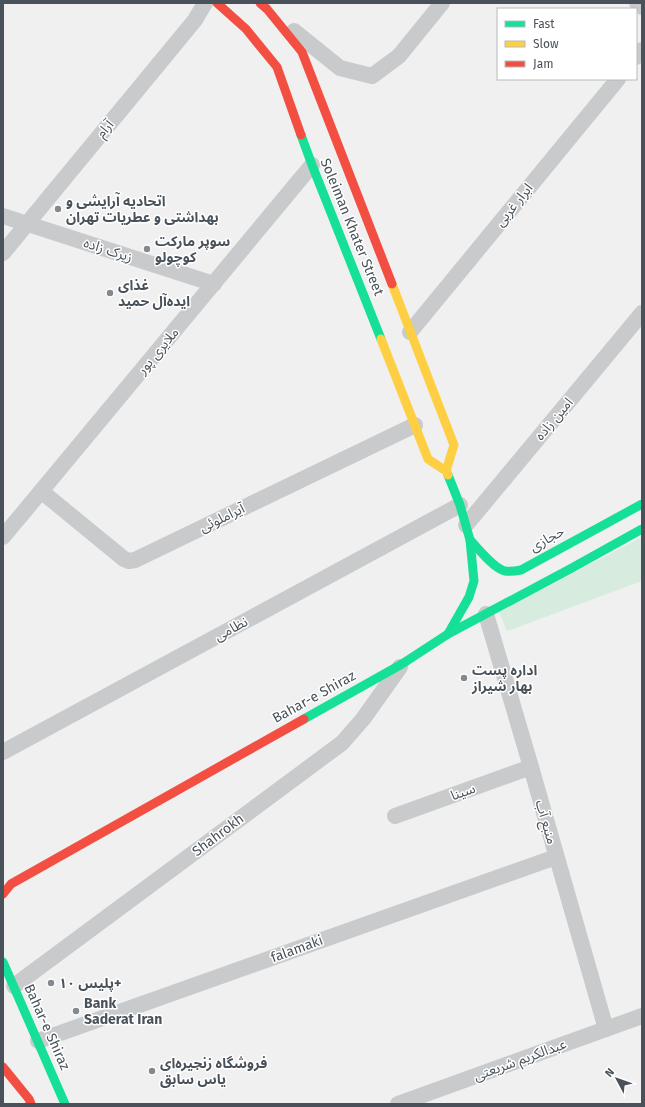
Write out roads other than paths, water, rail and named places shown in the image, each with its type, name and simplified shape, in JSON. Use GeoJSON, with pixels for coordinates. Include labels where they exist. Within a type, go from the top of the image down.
{"type":"FeatureCollection","features":[{"type":"Feature","properties":{"kind":"main road","name":"Soleiman Khater Street"},"geometry":{"type":"LineString","coordinates":[[217,3],[246,29],[277,68],[312,165],[428,460],[446,471],[454,445],[302,52],[264,6]]}},
{"type":"Feature","properties":{"kind":"main road"},"geometry":{"type":"LineString","coordinates":[[446,471],[460,505],[468,532],[474,581],[469,597],[448,634]]}},
{"type":"Feature","properties":{"kind":"main road","name":"حجازی"},"geometry":{"type":"LineString","coordinates":[[468,532],[491,561],[502,570],[512,572],[521,570],[642,504]]}},
{"type":"Feature","properties":{"kind":"main road","name":"Bahar-e Shiraz"},"geometry":{"type":"LineString","coordinates":[[3,894],[11,884],[402,664],[448,634],[642,529]]}},
{"type":"Feature","properties":{"kind":"main road","name":"Bahar-e Shiraz"},"geometry":{"type":"LineString","coordinates":[[3,962],[66,1104]]}},
{"type":"Feature","properties":{"kind":"main road"},"geometry":{"type":"LineString","coordinates":[[3,1067],[31,1104]]}},
{"type":"Feature","properties":{"kind":"street","name":"آرام"},"geometry":{"type":"LineString","coordinates":[[3,253],[195,20],[206,3]]}},
{"type":"Feature","properties":{"kind":"street"},"geometry":{"type":"LineString","coordinates":[[264,6],[340,68],[372,76],[399,56],[442,3]]}},
{"type":"Feature","properties":{"kind":"street"},"geometry":{"type":"LineString","coordinates":[[637,3],[642,8]]}},
{"type":"Feature","properties":{"kind":"street","name":"ابرار غربی"},"geometry":{"type":"LineString","coordinates":[[410,332],[617,80]]}},
{"type":"Feature","properties":{"kind":"street","name":"ملایری پور"},"geometry":{"type":"LineString","coordinates":[[3,537],[312,165]]}},
{"type":"Feature","properties":{"kind":"street","name":"زیرک زاده"},"geometry":{"type":"LineString","coordinates":[[3,216],[214,284]]}},
{"type":"Feature","properties":{"kind":"street","name":"امین زاده"},"geometry":{"type":"LineString","coordinates":[[468,532],[642,313]]}},
{"type":"Feature","properties":{"kind":"street","name":"آیراملوئی"},"geometry":{"type":"LineString","coordinates":[[41,491],[124,559],[130,561],[135,560],[415,425]]}},
{"type":"Feature","properties":{"kind":"street","name":"نظامی"},"geometry":{"type":"LineString","coordinates":[[3,752],[460,505]]}},
{"type":"Feature","properties":{"kind":"street","name":"منبع آب"},"geometry":{"type":"LineString","coordinates":[[486,614],[606,1029]]}},
{"type":"Feature","properties":{"kind":"street","name":"Shahrokh"},"geometry":{"type":"LineString","coordinates":[[14,986],[342,743],[363,720],[402,664]]}},
{"type":"Feature","properties":{"kind":"street","name":"سینا"},"geometry":{"type":"LineString","coordinates":[[395,816],[531,767]]}},
{"type":"Feature","properties":{"kind":"street","name":"falamaki"},"geometry":{"type":"LineString","coordinates":[[38,1040],[556,857]]}},
{"type":"Feature","properties":{"kind":"street","name":"عبدالکریم شریعتی"},"geometry":{"type":"LineString","coordinates":[[398,1104],[642,1016]]}},
{"type":"Feature","properties":{"kind":"place","name":"اتحادیه آرایشی و بهداشتی و عطریات تهران"},"geometry":{"type":"Point","coordinates":[58,209]}},
{"type":"Feature","properties":{"kind":"place","name":"سوپر مارکت کوچولو"},"geometry":{"type":"Point","coordinates":[147,249]}},
{"type":"Feature","properties":{"kind":"place","name":"غذای ایده‌آل حمید"},"geometry":{"type":"Point","coordinates":[110,293]}},
{"type":"Feature","properties":{"kind":"place","name":"اداره پست بهار شیراز"},"geometry":{"type":"Point","coordinates":[464,678]}},
{"type":"Feature","properties":{"kind":"place","name":"پلیس ۱۰+"},"geometry":{"type":"Point","coordinates":[51,983]}},
{"type":"Feature","properties":{"kind":"place","name":"Bank Saderat Iran"},"geometry":{"type":"Point","coordinates":[76,1011]}},
{"type":"Feature","properties":{"kind":"place","name":"فروشگاه زنجیره‌ای یاس سابق"},"geometry":{"type":"Point","coordinates":[152,1071]}}]}
